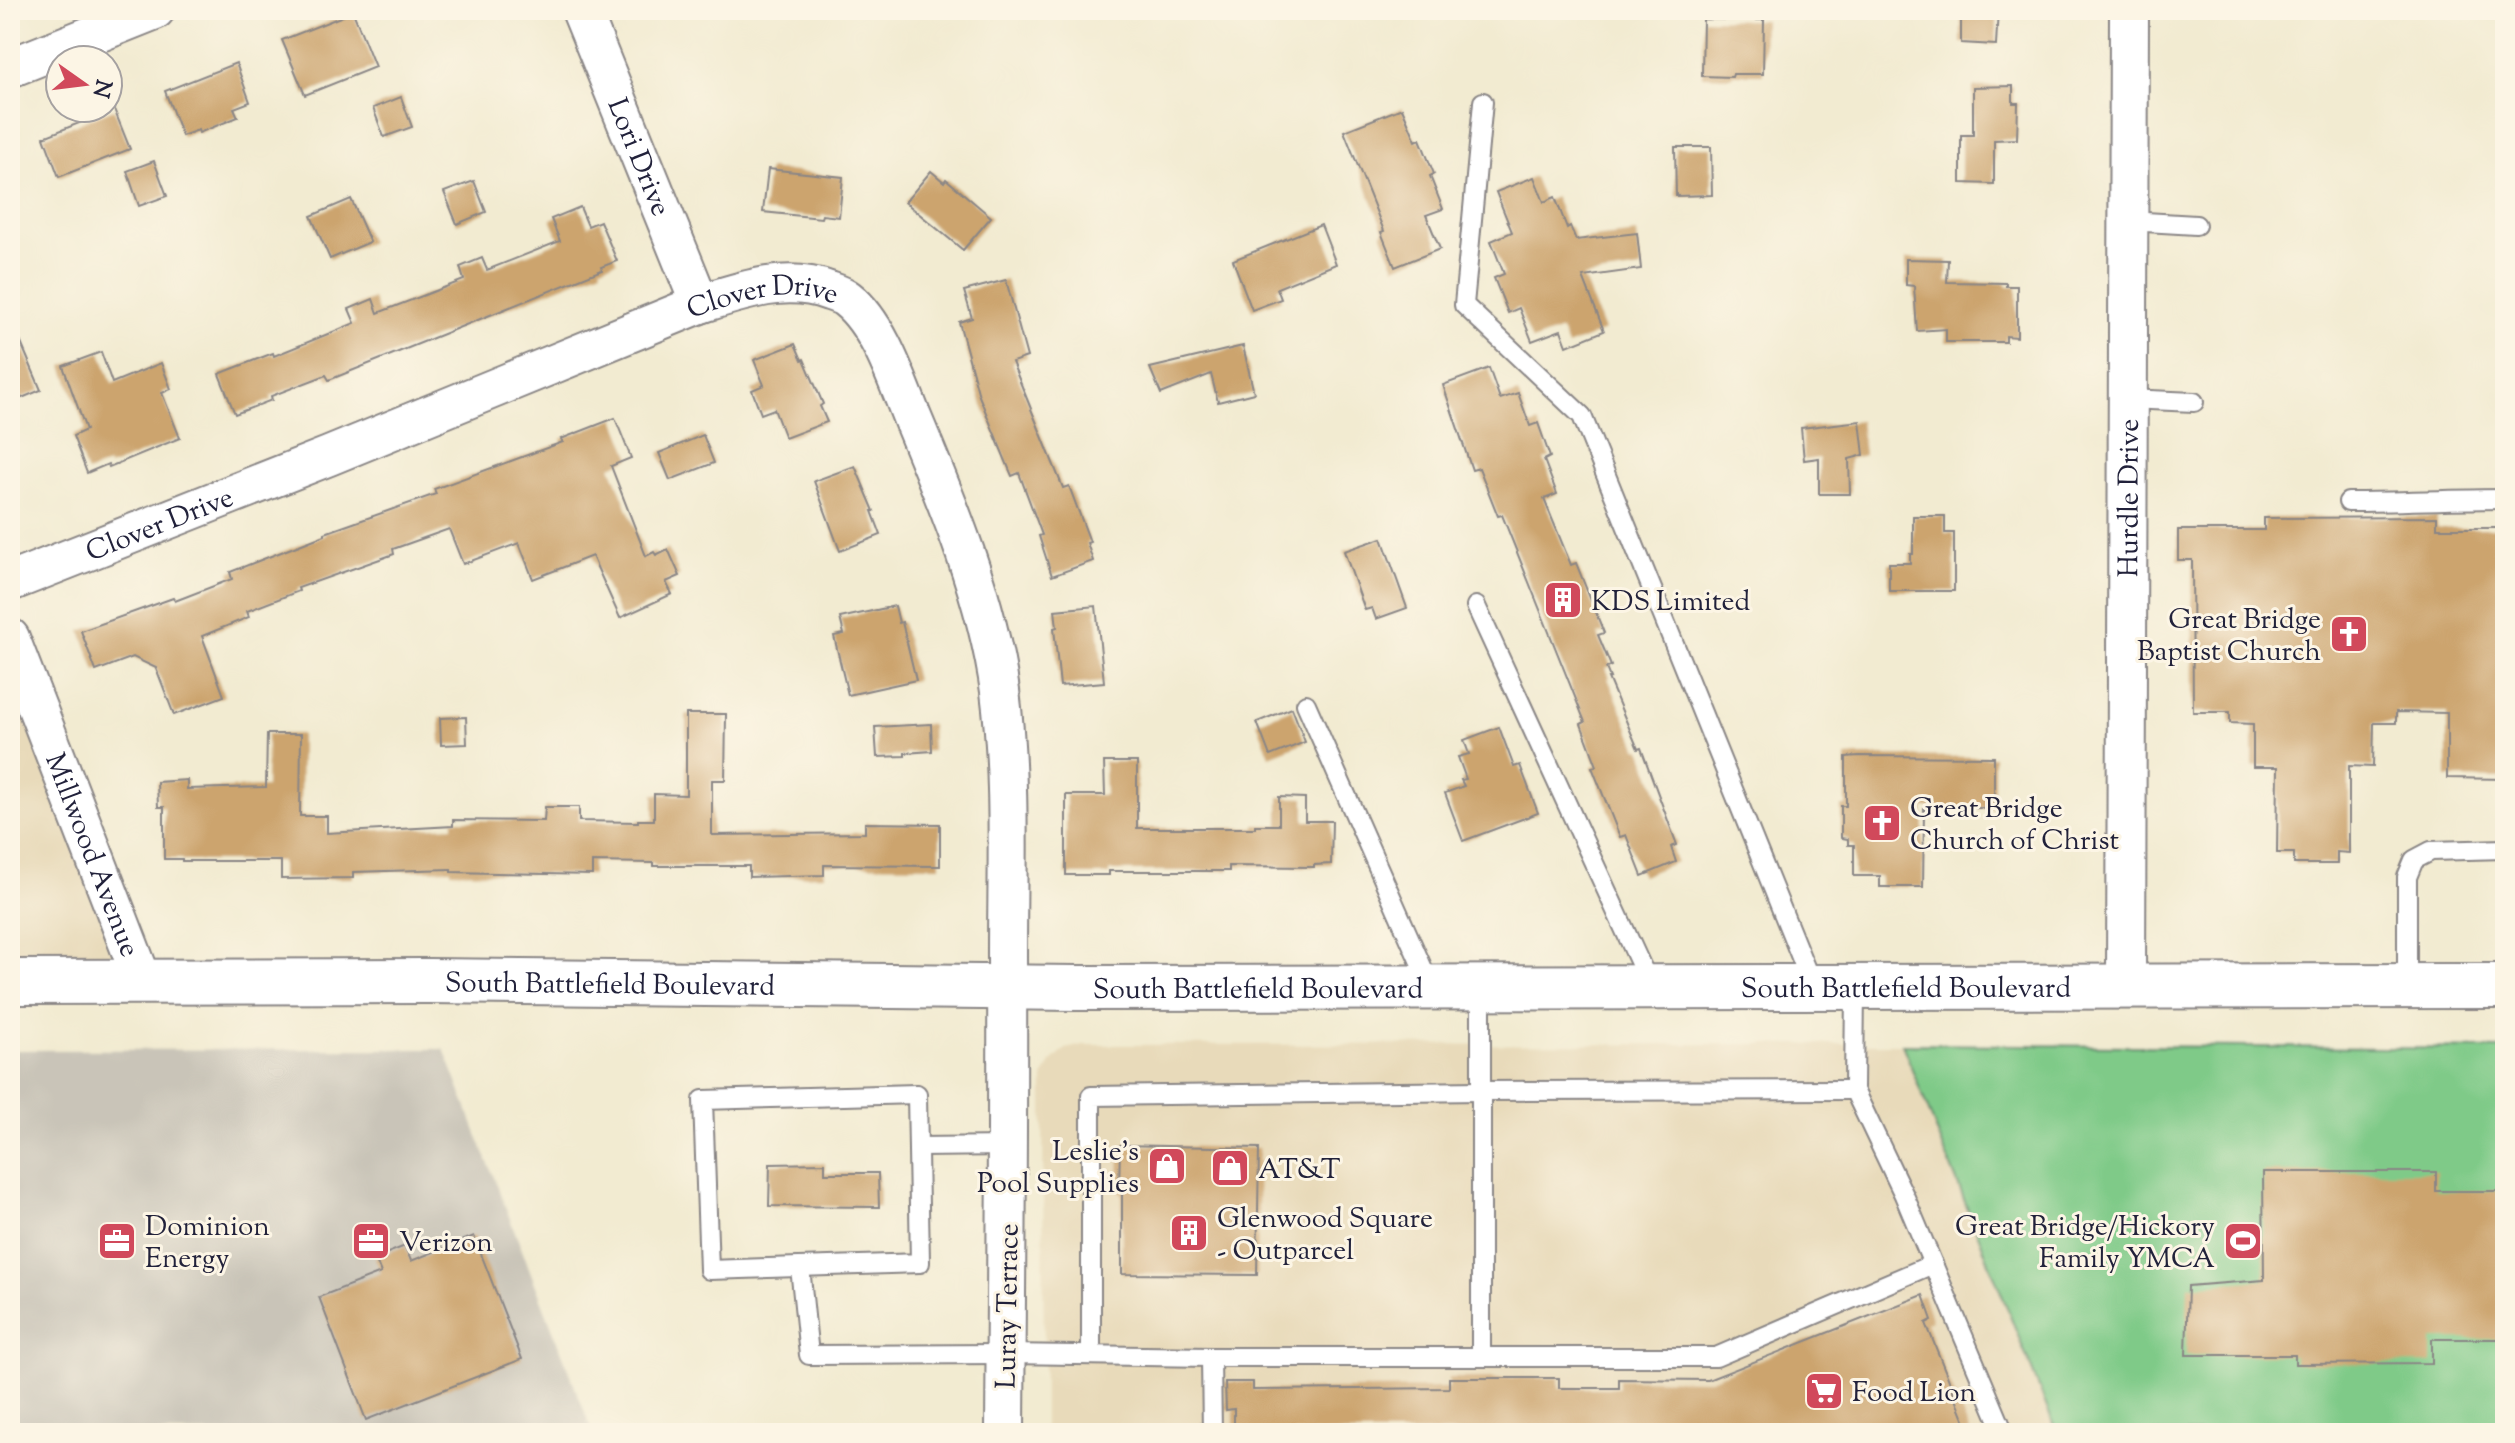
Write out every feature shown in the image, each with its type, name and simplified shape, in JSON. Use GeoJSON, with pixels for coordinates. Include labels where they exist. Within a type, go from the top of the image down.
{"type":"FeatureCollection","features":[{"type":"Feature","properties":{"kind":"main road","name":"South Battlefield Boulevard"},"geometry":{"type":"LineString","coordinates":[[10,982],[429,981],[1431,988],[2505,986]]}},
{"type":"Feature","properties":{"kind":"street"},"geometry":{"type":"LineString","coordinates":[[10,68],[155,10]]}},
{"type":"Feature","properties":{"kind":"street","name":"Lori Drive"},"geometry":{"type":"LineString","coordinates":[[581,10],[700,304]]}},
{"type":"Feature","properties":{"kind":"street","name":"Hurdle Drive"},"geometry":{"type":"LineString","coordinates":[[2126,986],[2129,10]]}},
{"type":"Feature","properties":{"kind":"street","name":"Clover Drive"},"geometry":{"type":"LineString","coordinates":[[10,582],[700,304],[746,289],[771,285],[821,288],[846,298],[871,326],[932,463],[975,584],[1000,690],[1006,766],[1007,987]]}},
{"type":"Feature","properties":{"kind":"street","name":"Millwood Avenue"},"geometry":{"type":"LineString","coordinates":[[10,638],[143,982]]}},
{"type":"Feature","properties":{"kind":"street","name":"Luray Terrace"},"geometry":{"type":"LineString","coordinates":[[1005,1433],[1007,987]]}},
{"type":"Feature","properties":{"kind":"lane"},"geometry":{"type":"LineString","coordinates":[[1483,102],[1464,305],[1582,416],[1834,987],[1854,1090],[1904,1195],[2004,1433]]}},
{"type":"Feature","properties":{"kind":"lane"},"geometry":{"type":"LineString","coordinates":[[2128,221],[2196,225]]}},
{"type":"Feature","properties":{"kind":"lane"},"geometry":{"type":"LineString","coordinates":[[2128,399],[2194,402]]}},
{"type":"Feature","properties":{"kind":"lane"},"geometry":{"type":"LineString","coordinates":[[2348,502],[2505,499]]}},
{"type":"Feature","properties":{"kind":"lane"},"geometry":{"type":"LineString","coordinates":[[1476,606],[1651,988]]}},
{"type":"Feature","properties":{"kind":"lane"},"geometry":{"type":"LineString","coordinates":[[1306,704],[1431,988]]}},
{"type":"Feature","properties":{"kind":"lane"},"geometry":{"type":"LineString","coordinates":[[2407,986],[2407,877],[2414,860],[2431,851],[2505,849]]}},
{"type":"Feature","properties":{"kind":"lane"},"geometry":{"type":"LineString","coordinates":[[1481,987],[1481,1357]]}},
{"type":"Feature","properties":{"kind":"lane"},"geometry":{"type":"LineString","coordinates":[[1091,1355],[1091,1096],[1854,1090]]}},
{"type":"Feature","properties":{"kind":"lane"},"geometry":{"type":"LineString","coordinates":[[917,1094],[918,1147],[920,1263],[709,1270],[703,1100],[917,1094]]}},
{"type":"Feature","properties":{"kind":"lane"},"geometry":{"type":"LineString","coordinates":[[918,1147],[1008,1146]]}},
{"type":"Feature","properties":{"kind":"lane"},"geometry":{"type":"LineString","coordinates":[[800,1267],[809,1355],[1716,1357],[1933,1264]]}},
{"type":"Feature","properties":{"kind":"lane"},"geometry":{"type":"LineString","coordinates":[[1211,1357],[1212,1433]]}},
{"type":"Feature","properties":{"kind":"shaded area"},"geometry":{"type":"Polygon","coordinates":[[[10,638],[143,982],[10,982],[10,638]]]}},
{"type":"Feature","properties":{"kind":"shaded area"},"geometry":{"type":"Polygon","coordinates":[[[1902,1044],[2057,1433],[1044,1433],[1043,1078],[1051,1063],[1066,1049],[1083,1045],[1902,1044]]]}},
{"type":"Feature","properties":{"kind":"shaded area"},"geometry":{"type":"Polygon","coordinates":[[[444,1049],[593,1433],[10,1433],[10,1050],[444,1049]]]}},
{"type":"Feature","properties":{"kind":"green space","name":"Great Bridge/Hickory Family YMCA"},"geometry":{"type":"Polygon","coordinates":[[[1902,1044],[2505,1049],[2505,1433],[2057,1433],[1902,1044]]]}},
{"type":"Feature","properties":{"kind":"building"},"geometry":{"type":"Polygon","coordinates":[[[1961,10],[1998,10],[1996,45],[1961,43],[1961,10]]]}},
{"type":"Feature","properties":{"kind":"building"},"geometry":{"type":"Polygon","coordinates":[[[353,12],[375,67],[305,95],[282,40],[353,12]]]}},
{"type":"Feature","properties":{"kind":"building"},"geometry":{"type":"Polygon","coordinates":[[[1703,19],[1764,20],[1763,74],[1702,76],[1703,19]]]}},
{"type":"Feature","properties":{"kind":"building"},"geometry":{"type":"Polygon","coordinates":[[[236,63],[250,102],[234,108],[238,117],[199,133],[198,130],[182,136],[165,91],[236,63]]]}},
{"type":"Feature","properties":{"kind":"building"},"geometry":{"type":"Polygon","coordinates":[[[2013,86],[2013,103],[2018,103],[2017,139],[1994,140],[1994,184],[1961,183],[1961,135],[1973,135],[1973,87],[2013,86]]]}},
{"type":"Feature","properties":{"kind":"building"},"geometry":{"type":"Polygon","coordinates":[[[401,97],[412,127],[384,137],[373,108],[401,97]]]}},
{"type":"Feature","properties":{"kind":"building"},"geometry":{"type":"Polygon","coordinates":[[[1402,108],[1416,141],[1420,139],[1443,209],[1426,215],[1440,249],[1395,267],[1344,131],[1402,108]]]}},
{"type":"Feature","properties":{"kind":"building"},"geometry":{"type":"Polygon","coordinates":[[[76,124],[120,124],[130,149],[59,177],[44,137],[76,124]]]}},
{"type":"Feature","properties":{"kind":"building"},"geometry":{"type":"Polygon","coordinates":[[[1675,147],[1711,147],[1712,195],[1676,196],[1675,147]]]}},
{"type":"Feature","properties":{"kind":"building"},"geometry":{"type":"Polygon","coordinates":[[[154,161],[167,196],[139,206],[127,171],[154,161]]]}},
{"type":"Feature","properties":{"kind":"building"},"geometry":{"type":"Polygon","coordinates":[[[768,169],[843,177],[839,217],[763,212],[768,169]]]}},
{"type":"Feature","properties":{"kind":"building"},"geometry":{"type":"Polygon","coordinates":[[[931,171],[944,182],[946,179],[991,217],[963,250],[905,202],[931,171]]]}},
{"type":"Feature","properties":{"kind":"building"},"geometry":{"type":"Polygon","coordinates":[[[1534,177],[1544,202],[1555,197],[1567,228],[1570,226],[1576,240],[1637,233],[1641,269],[1583,277],[1604,331],[1567,346],[1561,330],[1532,341],[1519,308],[1508,313],[1494,278],[1504,274],[1491,241],[1512,232],[1496,192],[1534,177]]]}},
{"type":"Feature","properties":{"kind":"building"},"geometry":{"type":"Polygon","coordinates":[[[474,181],[486,212],[457,224],[444,192],[474,181]]]}},
{"type":"Feature","properties":{"kind":"building"},"geometry":{"type":"Polygon","coordinates":[[[351,199],[370,242],[330,259],[311,216],[351,199]]]}},
{"type":"Feature","properties":{"kind":"building"},"geometry":{"type":"Polygon","coordinates":[[[580,207],[588,226],[600,221],[617,261],[601,267],[602,270],[329,380],[326,375],[235,414],[219,374],[273,353],[274,356],[355,323],[349,309],[373,299],[378,313],[464,280],[460,267],[482,258],[487,270],[560,241],[551,219],[580,207]]]}},
{"type":"Feature","properties":{"kind":"building"},"geometry":{"type":"Polygon","coordinates":[[[1321,225],[1336,264],[1277,288],[1281,299],[1252,310],[1233,260],[1321,225]]]}},
{"type":"Feature","properties":{"kind":"building"},"geometry":{"type":"Polygon","coordinates":[[[1906,259],[1948,260],[1947,282],[2017,286],[2017,337],[2006,336],[2006,342],[1946,342],[1946,329],[1917,331],[1914,286],[1906,285],[1906,259]]]}},
{"type":"Feature","properties":{"kind":"building"},"geometry":{"type":"Polygon","coordinates":[[[1006,280],[1027,357],[1012,362],[1063,488],[1069,486],[1090,542],[1087,543],[1093,561],[1052,576],[1039,536],[1042,535],[1019,473],[1012,476],[979,396],[959,322],[972,318],[964,291],[1006,280]]]}},
{"type":"Feature","properties":{"kind":"building"},"geometry":{"type":"Polygon","coordinates":[[[10,317],[41,390],[10,403],[10,317]]]}},
{"type":"Feature","properties":{"kind":"building"},"geometry":{"type":"Polygon","coordinates":[[[795,344],[823,404],[820,406],[827,422],[785,438],[774,409],[761,414],[752,390],[764,385],[754,360],[795,344]]]}},
{"type":"Feature","properties":{"kind":"building"},"geometry":{"type":"Polygon","coordinates":[[[1243,346],[1254,393],[1218,402],[1211,374],[1161,394],[1150,368],[1243,346]]]}},
{"type":"Feature","properties":{"kind":"building"},"geometry":{"type":"Polygon","coordinates":[[[101,352],[112,383],[161,363],[171,389],[162,393],[180,438],[87,473],[73,436],[86,430],[63,366],[101,352]]]}},
{"type":"Feature","properties":{"kind":"building"},"geometry":{"type":"Polygon","coordinates":[[[1489,368],[1500,399],[1518,393],[1530,426],[1538,423],[1550,457],[1544,460],[1557,494],[1544,499],[1571,565],[1576,563],[1604,633],[1598,635],[1611,666],[1606,668],[1608,678],[1638,749],[1641,748],[1677,845],[1671,847],[1676,862],[1642,876],[1626,835],[1620,837],[1592,767],[1597,766],[1581,724],[1585,722],[1502,515],[1498,516],[1479,468],[1472,470],[1443,385],[1489,368]]]}},
{"type":"Feature","properties":{"kind":"building"},"geometry":{"type":"Polygon","coordinates":[[[615,418],[631,458],[611,466],[646,556],[668,549],[680,576],[666,582],[672,594],[620,618],[592,556],[533,579],[519,543],[463,564],[449,529],[393,549],[394,554],[298,588],[299,591],[247,611],[249,617],[202,636],[224,696],[174,715],[156,668],[133,657],[96,671],[81,631],[232,579],[230,572],[325,533],[436,494],[434,489],[563,442],[561,439],[615,418]]]}},
{"type":"Feature","properties":{"kind":"building"},"geometry":{"type":"Polygon","coordinates":[[[1860,421],[1864,455],[1849,459],[1850,494],[1819,494],[1819,458],[1804,460],[1801,428],[1860,421]]]}},
{"type":"Feature","properties":{"kind":"building"},"geometry":{"type":"Polygon","coordinates":[[[703,435],[714,463],[670,480],[659,453],[703,435]]]}},
{"type":"Feature","properties":{"kind":"building"},"geometry":{"type":"Polygon","coordinates":[[[855,466],[881,535],[840,551],[814,481],[855,466]]]}},
{"type":"Feature","properties":{"kind":"building"},"geometry":{"type":"Polygon","coordinates":[[[1913,516],[1945,516],[1945,533],[1954,533],[1954,591],[1889,591],[1889,563],[1910,563],[1910,554],[1913,554],[1913,516]]]}},
{"type":"Feature","properties":{"kind":"building","name":"Great Bridge Baptist Church"},"geometry":{"type":"Polygon","coordinates":[[[2437,517],[2437,528],[2505,528],[2505,779],[2447,778],[2447,713],[2396,712],[2396,723],[2374,723],[2373,767],[2349,766],[2349,853],[2337,852],[2337,864],[2294,864],[2294,853],[2277,853],[2278,767],[2253,767],[2253,724],[2230,723],[2230,712],[2193,712],[2192,560],[2178,560],[2178,530],[2264,530],[2264,518],[2437,517]]]}},
{"type":"Feature","properties":{"kind":"building"},"geometry":{"type":"Polygon","coordinates":[[[1382,538],[1407,608],[1376,619],[1372,608],[1365,610],[1344,551],[1382,538]]]}},
{"type":"Feature","properties":{"kind":"building"},"geometry":{"type":"Polygon","coordinates":[[[895,606],[916,680],[848,695],[834,636],[844,634],[840,618],[895,606]]]}},
{"type":"Feature","properties":{"kind":"building"},"geometry":{"type":"Polygon","coordinates":[[[1096,606],[1104,682],[1060,686],[1055,610],[1096,606]]]}},
{"type":"Feature","properties":{"kind":"building"},"geometry":{"type":"Polygon","coordinates":[[[1292,708],[1305,742],[1270,756],[1257,722],[1292,708]]]}},
{"type":"Feature","properties":{"kind":"building"},"geometry":{"type":"Polygon","coordinates":[[[686,714],[726,714],[725,780],[712,780],[712,835],[865,833],[865,823],[940,824],[940,866],[824,865],[824,875],[749,877],[749,866],[654,866],[654,863],[592,862],[592,875],[451,872],[451,869],[353,872],[353,878],[281,879],[281,861],[164,859],[164,807],[158,807],[157,782],[187,780],[187,789],[266,787],[267,734],[301,734],[300,816],[327,816],[327,833],[453,826],[453,820],[544,821],[545,807],[579,807],[579,821],[654,820],[654,794],[686,795],[686,714]]]}},
{"type":"Feature","properties":{"kind":"building"},"geometry":{"type":"Polygon","coordinates":[[[466,717],[467,744],[441,745],[440,718],[466,717]]]}},
{"type":"Feature","properties":{"kind":"building"},"geometry":{"type":"Polygon","coordinates":[[[931,724],[932,751],[877,757],[875,727],[931,724]]]}},
{"type":"Feature","properties":{"kind":"building"},"geometry":{"type":"Polygon","coordinates":[[[1499,727],[1514,767],[1520,765],[1538,813],[1463,841],[1445,793],[1464,786],[1461,780],[1466,779],[1458,757],[1469,754],[1464,740],[1499,727]]]}},
{"type":"Feature","properties":{"kind":"building","name":"Great Bridge Church of Christ"},"geometry":{"type":"Polygon","coordinates":[[[1846,757],[1994,757],[1994,808],[1924,808],[1923,887],[1880,887],[1880,876],[1854,876],[1854,845],[1848,845],[1848,839],[1841,838],[1841,806],[1846,806],[1846,757]]]}},
{"type":"Feature","properties":{"kind":"building"},"geometry":{"type":"Polygon","coordinates":[[[1104,762],[1137,762],[1137,828],[1255,828],[1255,825],[1279,825],[1279,797],[1305,798],[1305,821],[1332,821],[1331,864],[1314,867],[1229,866],[1229,871],[1109,871],[1109,875],[1066,875],[1066,795],[1105,795],[1104,762]]]}},
{"type":"Feature","properties":{"kind":"building","name":"Glenwood Square - Outparcel"},"geometry":{"type":"Polygon","coordinates":[[[1120,1145],[1259,1148],[1257,1275],[1122,1274],[1120,1145]]]}},
{"type":"Feature","properties":{"kind":"building"},"geometry":{"type":"Polygon","coordinates":[[[825,1163],[825,1173],[878,1173],[879,1207],[769,1206],[770,1164],[825,1163]]]}},
{"type":"Feature","properties":{"kind":"building"},"geometry":{"type":"Polygon","coordinates":[[[2263,1172],[2436,1172],[2436,1191],[2505,1191],[2505,1339],[2432,1339],[2432,1363],[2295,1364],[2295,1355],[2186,1355],[2188,1286],[2264,1280],[2263,1172]]]}},
{"type":"Feature","properties":{"kind":"building","name":"Verizon"},"geometry":{"type":"Polygon","coordinates":[[[474,1236],[522,1359],[366,1420],[319,1297],[381,1273],[375,1258],[405,1246],[411,1261],[474,1236]]]}},
{"type":"Feature","properties":{"kind":"building"},"geometry":{"type":"Polygon","coordinates":[[[1923,1295],[1932,1320],[1926,1323],[1970,1433],[1234,1433],[1234,1409],[1226,1410],[1225,1382],[1253,1382],[1253,1390],[1449,1388],[1449,1378],[1559,1378],[1559,1388],[1619,1388],[1619,1379],[1708,1380],[1923,1295]]]}},
{"type":"Feature","properties":{"kind":"place","name":"KDS Limited"},"geometry":{"type":"Point","coordinates":[1563,600]}},
{"type":"Feature","properties":{"kind":"place","name":"Great Bridge Baptist Church"},"geometry":{"type":"Point","coordinates":[2349,634]}},
{"type":"Feature","properties":{"kind":"place","name":"Great Bridge Church of Christ"},"geometry":{"type":"Point","coordinates":[1882,823]}},
{"type":"Feature","properties":{"kind":"place","name":"Leslie's Pool Supplies"},"geometry":{"type":"Point","coordinates":[1167,1166]}},
{"type":"Feature","properties":{"kind":"place","name":"AT&T"},"geometry":{"type":"Point","coordinates":[1230,1168]}},
{"type":"Feature","properties":{"kind":"place","name":"Glenwood Square - Outparcel"},"geometry":{"type":"Point","coordinates":[1189,1233]}},
{"type":"Feature","properties":{"kind":"place","name":"Dominion Energy"},"geometry":{"type":"Point","coordinates":[117,1241]}},
{"type":"Feature","properties":{"kind":"place","name":"Verizon"},"geometry":{"type":"Point","coordinates":[371,1241]}},
{"type":"Feature","properties":{"kind":"place","name":"Great Bridge/Hickory Family YMCA"},"geometry":{"type":"Point","coordinates":[2243,1241]}},
{"type":"Feature","properties":{"kind":"place","name":"Food Lion"},"geometry":{"type":"Point","coordinates":[1824,1391]}}]}
